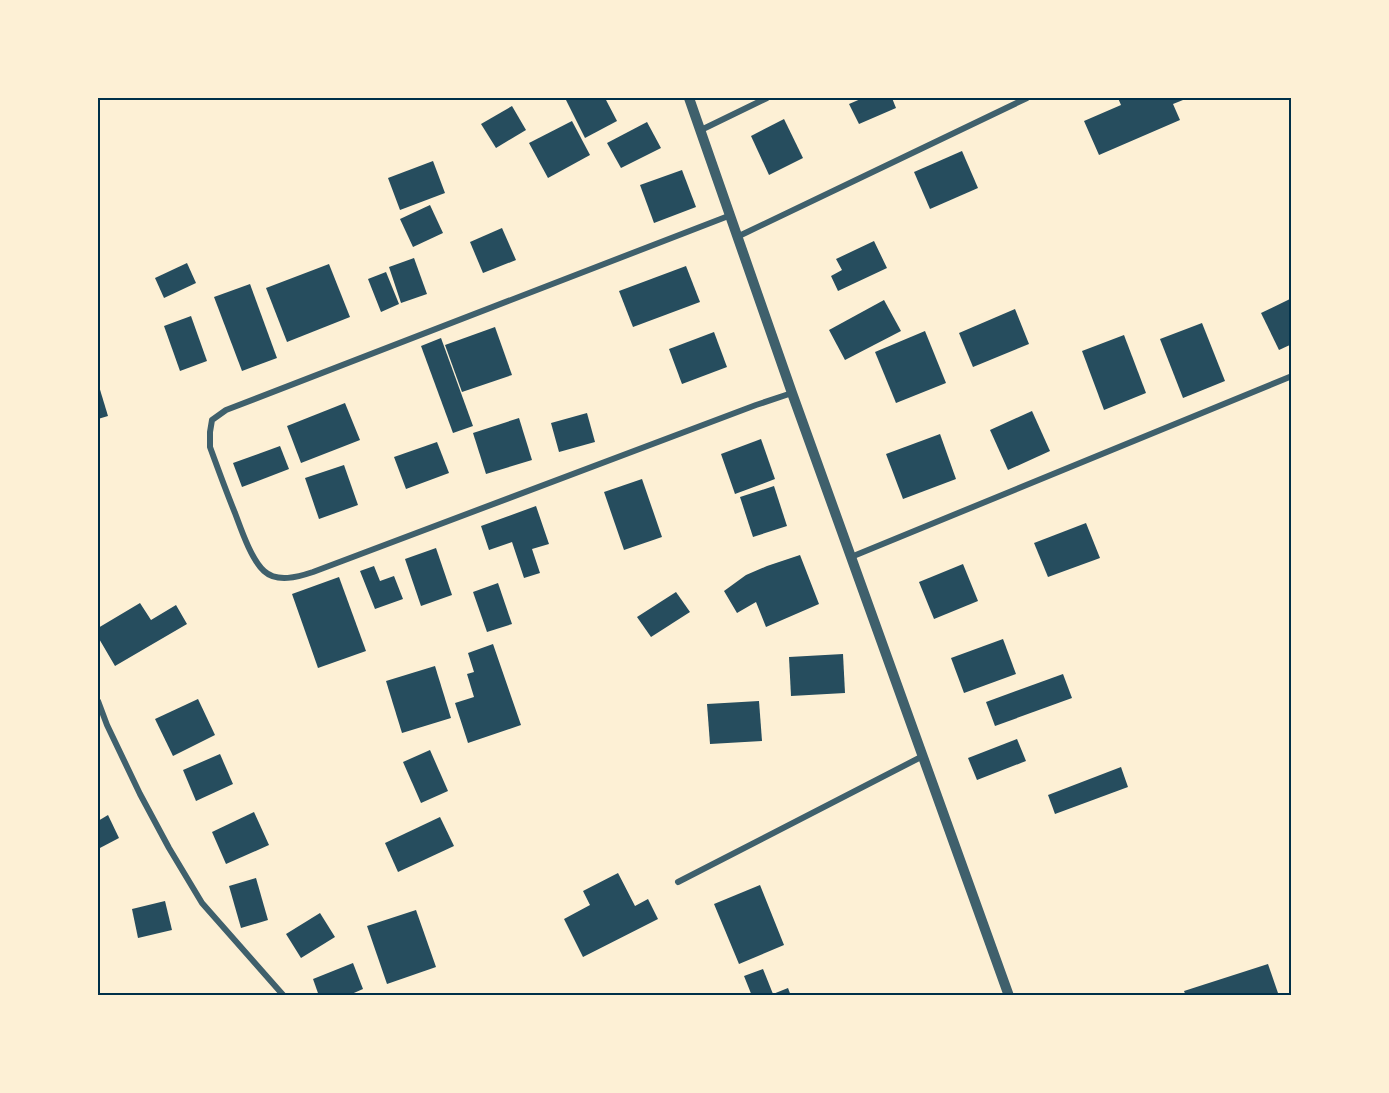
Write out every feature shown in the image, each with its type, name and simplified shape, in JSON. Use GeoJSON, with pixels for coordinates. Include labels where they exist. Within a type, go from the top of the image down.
{"type":"FeatureCollection","features":[{"type":"Feature","properties":{"kind":"street"},"geometry":{"type":"LineString","coordinates":[[689,98],[792,393],[1009,996]]}},
{"type":"Feature","properties":{"kind":"street"},"geometry":{"type":"LineString","coordinates":[[700,130],[767,98]]}},
{"type":"Feature","properties":{"kind":"street"},"geometry":{"type":"LineString","coordinates":[[739,236],[1027,98]]}},
{"type":"Feature","properties":{"kind":"street"},"geometry":{"type":"LineString","coordinates":[[731,215],[226,410],[212,420],[210,447],[245,540],[254,557],[264,571],[277,577],[294,578],[792,393]]}},
{"type":"Feature","properties":{"kind":"street"},"geometry":{"type":"LineString","coordinates":[[851,557],[1292,376]]}},
{"type":"Feature","properties":{"kind":"street"},"geometry":{"type":"LineString","coordinates":[[98,701],[140,794],[202,903],[284,996]]}},
{"type":"Feature","properties":{"kind":"street"},"geometry":{"type":"LineString","coordinates":[[678,882],[923,756]]}},
{"type":"Feature","properties":{"kind":"building"},"geometry":{"type":"Polygon","coordinates":[[[565,98],[605,98],[617,121],[585,138],[565,98]]]}},
{"type":"Feature","properties":{"kind":"building"},"geometry":{"type":"Polygon","coordinates":[[[863,98],[892,98],[896,108],[859,124],[849,104],[863,98]]]}},
{"type":"Feature","properties":{"kind":"building"},"geometry":{"type":"Polygon","coordinates":[[[1118,98],[1188,98],[1173,104],[1180,120],[1099,155],[1084,121],[1121,105],[1118,98]]]}},
{"type":"Feature","properties":{"kind":"building"},"geometry":{"type":"Polygon","coordinates":[[[512,106],[526,130],[496,148],[481,124],[512,106]]]}},
{"type":"Feature","properties":{"kind":"building"},"geometry":{"type":"Polygon","coordinates":[[[784,119],[803,158],[769,175],[751,136],[784,119]]]}},
{"type":"Feature","properties":{"kind":"building"},"geometry":{"type":"Polygon","coordinates":[[[572,121],[590,155],[548,178],[529,143],[572,121]]]}},
{"type":"Feature","properties":{"kind":"building"},"geometry":{"type":"Polygon","coordinates":[[[647,122],[661,148],[621,168],[607,143],[647,122]]]}},
{"type":"Feature","properties":{"kind":"building"},"geometry":{"type":"Polygon","coordinates":[[[962,151],[978,188],[930,209],[914,172],[962,151]]]}},
{"type":"Feature","properties":{"kind":"building"},"geometry":{"type":"Polygon","coordinates":[[[433,161],[445,193],[400,210],[388,178],[433,161]]]}},
{"type":"Feature","properties":{"kind":"building"},"geometry":{"type":"Polygon","coordinates":[[[682,170],[696,207],[654,223],[640,185],[682,170]]]}},
{"type":"Feature","properties":{"kind":"building"},"geometry":{"type":"Polygon","coordinates":[[[430,205],[443,233],[413,247],[400,219],[430,205]]]}},
{"type":"Feature","properties":{"kind":"building"},"geometry":{"type":"Polygon","coordinates":[[[502,228],[516,260],[483,273],[470,242],[502,228]]]}},
{"type":"Feature","properties":{"kind":"building"},"geometry":{"type":"Polygon","coordinates":[[[874,241],[887,268],[838,291],[831,276],[842,270],[836,259],[874,241]]]}},
{"type":"Feature","properties":{"kind":"building"},"geometry":{"type":"Polygon","coordinates":[[[414,258],[427,294],[401,303],[389,267],[414,258]]]}},
{"type":"Feature","properties":{"kind":"building"},"geometry":{"type":"Polygon","coordinates":[[[187,263],[196,283],[164,298],[155,278],[187,263]]]}},
{"type":"Feature","properties":{"kind":"building"},"geometry":{"type":"Polygon","coordinates":[[[329,264],[350,317],[287,342],[266,288],[329,264]]]}},
{"type":"Feature","properties":{"kind":"building"},"geometry":{"type":"Polygon","coordinates":[[[686,266],[700,302],[633,327],[619,291],[686,266]]]}},
{"type":"Feature","properties":{"kind":"building"},"geometry":{"type":"Polygon","coordinates":[[[386,272],[399,304],[381,312],[368,279],[386,272]]]}},
{"type":"Feature","properties":{"kind":"building"},"geometry":{"type":"Polygon","coordinates":[[[250,284],[277,358],[242,371],[214,297],[250,284]]]}},
{"type":"Feature","properties":{"kind":"building"},"geometry":{"type":"Polygon","coordinates":[[[1292,298],[1292,344],[1279,350],[1261,313],[1292,298]]]}},
{"type":"Feature","properties":{"kind":"building"},"geometry":{"type":"Polygon","coordinates":[[[884,300],[901,331],[845,360],[829,330],[884,300]]]}},
{"type":"Feature","properties":{"kind":"building"},"geometry":{"type":"Polygon","coordinates":[[[1015,309],[1029,344],[973,367],[959,333],[1015,309]]]}},
{"type":"Feature","properties":{"kind":"building"},"geometry":{"type":"Polygon","coordinates":[[[191,316],[207,361],[180,371],[164,326],[191,316]]]}},
{"type":"Feature","properties":{"kind":"building"},"geometry":{"type":"Polygon","coordinates":[[[1202,323],[1225,381],[1183,398],[1160,339],[1202,323]]]}},
{"type":"Feature","properties":{"kind":"building"},"geometry":{"type":"Polygon","coordinates":[[[495,327],[512,375],[462,392],[445,345],[495,327]]]}},
{"type":"Feature","properties":{"kind":"building"},"geometry":{"type":"Polygon","coordinates":[[[925,331],[946,383],[896,403],[875,352],[925,331]]]}},
{"type":"Feature","properties":{"kind":"building"},"geometry":{"type":"Polygon","coordinates":[[[714,332],[727,367],[682,384],[669,349],[714,332]]]}},
{"type":"Feature","properties":{"kind":"building"},"geometry":{"type":"Polygon","coordinates":[[[1124,335],[1146,393],[1104,410],[1082,351],[1124,335]]]}},
{"type":"Feature","properties":{"kind":"building"},"geometry":{"type":"Polygon","coordinates":[[[441,338],[473,426],[453,433],[421,346],[441,338]]]}},
{"type":"Feature","properties":{"kind":"building"},"geometry":{"type":"Polygon","coordinates":[[[98,383],[108,416],[98,419],[98,383]]]}},
{"type":"Feature","properties":{"kind":"building"},"geometry":{"type":"Polygon","coordinates":[[[345,403],[360,440],[301,463],[287,426],[345,403]]]}},
{"type":"Feature","properties":{"kind":"building"},"geometry":{"type":"Polygon","coordinates":[[[1032,411],[1050,451],[1008,470],[990,430],[1032,411]]]}},
{"type":"Feature","properties":{"kind":"building"},"geometry":{"type":"Polygon","coordinates":[[[587,413],[595,442],[559,452],[551,423],[587,413]]]}},
{"type":"Feature","properties":{"kind":"building"},"geometry":{"type":"Polygon","coordinates":[[[519,418],[532,460],[486,474],[473,433],[519,418]]]}},
{"type":"Feature","properties":{"kind":"building"},"geometry":{"type":"Polygon","coordinates":[[[940,434],[956,479],[903,499],[886,454],[940,434]]]}},
{"type":"Feature","properties":{"kind":"building"},"geometry":{"type":"Polygon","coordinates":[[[761,439],[775,479],[735,494],[721,454],[761,439]]]}},
{"type":"Feature","properties":{"kind":"building"},"geometry":{"type":"Polygon","coordinates":[[[437,442],[449,473],[406,489],[394,457],[437,442]]]}},
{"type":"Feature","properties":{"kind":"building"},"geometry":{"type":"Polygon","coordinates":[[[280,446],[289,469],[242,487],[233,463],[280,446]]]}},
{"type":"Feature","properties":{"kind":"building"},"geometry":{"type":"Polygon","coordinates":[[[344,465],[358,505],[319,519],[305,478],[344,465]]]}},
{"type":"Feature","properties":{"kind":"building"},"geometry":{"type":"Polygon","coordinates":[[[642,479],[662,537],[624,550],[604,492],[642,479]]]}},
{"type":"Feature","properties":{"kind":"building"},"geometry":{"type":"Polygon","coordinates":[[[774,486],[787,526],[753,537],[740,497],[774,486]]]}},
{"type":"Feature","properties":{"kind":"building"},"geometry":{"type":"Polygon","coordinates":[[[536,506],[549,544],[532,549],[540,573],[524,578],[512,542],[489,550],[481,526],[536,506]]]}},
{"type":"Feature","properties":{"kind":"building"},"geometry":{"type":"Polygon","coordinates":[[[1086,523],[1100,558],[1048,577],[1034,543],[1086,523]]]}},
{"type":"Feature","properties":{"kind":"building"},"geometry":{"type":"Polygon","coordinates":[[[436,548],[452,595],[421,606],[405,559],[436,548]]]}},
{"type":"Feature","properties":{"kind":"building"},"geometry":{"type":"Polygon","coordinates":[[[800,555],[819,604],[766,627],[756,602],[737,613],[724,591],[746,575],[800,555]]]}},
{"type":"Feature","properties":{"kind":"building"},"geometry":{"type":"Polygon","coordinates":[[[963,564],[978,601],[934,619],[919,582],[963,564]]]}},
{"type":"Feature","properties":{"kind":"building"},"geometry":{"type":"Polygon","coordinates":[[[374,566],[380,581],[394,576],[403,599],[375,609],[360,571],[374,566]]]}},
{"type":"Feature","properties":{"kind":"building"},"geometry":{"type":"Polygon","coordinates":[[[339,577],[366,651],[318,668],[292,594],[339,577]]]}},
{"type":"Feature","properties":{"kind":"building"},"geometry":{"type":"Polygon","coordinates":[[[498,583],[512,624],[487,632],[473,592],[498,583]]]}},
{"type":"Feature","properties":{"kind":"building"},"geometry":{"type":"Polygon","coordinates":[[[676,592],[690,612],[651,637],[637,617],[676,592]]]}},
{"type":"Feature","properties":{"kind":"building"},"geometry":{"type":"Polygon","coordinates":[[[140,603],[151,620],[176,605],[187,624],[115,666],[98,637],[98,628],[140,603]]]}},
{"type":"Feature","properties":{"kind":"building"},"geometry":{"type":"Polygon","coordinates":[[[1003,639],[1016,674],[964,693],[951,658],[1003,639]]]}},
{"type":"Feature","properties":{"kind":"building"},"geometry":{"type":"Polygon","coordinates":[[[493,644],[521,725],[468,743],[455,703],[474,697],[467,674],[474,672],[468,653],[493,644]]]}},
{"type":"Feature","properties":{"kind":"building"},"geometry":{"type":"Polygon","coordinates":[[[843,654],[845,693],[791,696],[789,657],[843,654]]]}},
{"type":"Feature","properties":{"kind":"building"},"geometry":{"type":"Polygon","coordinates":[[[435,666],[451,718],[402,733],[386,681],[435,666]]]}},
{"type":"Feature","properties":{"kind":"building"},"geometry":{"type":"Polygon","coordinates":[[[1063,674],[1072,698],[995,726],[986,702],[1063,674]]]}},
{"type":"Feature","properties":{"kind":"building"},"geometry":{"type":"Polygon","coordinates":[[[198,699],[215,735],[173,756],[155,719],[198,699]]]}},
{"type":"Feature","properties":{"kind":"building"},"geometry":{"type":"Polygon","coordinates":[[[759,701],[762,741],[710,744],[707,704],[759,701]]]}},
{"type":"Feature","properties":{"kind":"building"},"geometry":{"type":"Polygon","coordinates":[[[1017,739],[1026,761],[977,780],[968,758],[1017,739]]]}},
{"type":"Feature","properties":{"kind":"building"},"geometry":{"type":"Polygon","coordinates":[[[430,750],[448,791],[421,803],[403,762],[430,750]]]}},
{"type":"Feature","properties":{"kind":"building"},"geometry":{"type":"Polygon","coordinates":[[[220,754],[233,784],[196,801],[183,770],[220,754]]]}},
{"type":"Feature","properties":{"kind":"building"},"geometry":{"type":"Polygon","coordinates":[[[1121,767],[1128,787],[1055,814],[1048,795],[1121,767]]]}},
{"type":"Feature","properties":{"kind":"building"},"geometry":{"type":"Polygon","coordinates":[[[254,812],[269,845],[226,864],[212,832],[254,812]]]}},
{"type":"Feature","properties":{"kind":"building"},"geometry":{"type":"Polygon","coordinates":[[[108,815],[119,838],[98,849],[98,821],[108,815]]]}},
{"type":"Feature","properties":{"kind":"building"},"geometry":{"type":"Polygon","coordinates":[[[440,817],[454,846],[398,872],[385,843],[440,817]]]}},
{"type":"Feature","properties":{"kind":"building"},"geometry":{"type":"Polygon","coordinates":[[[618,873],[635,906],[648,899],[658,919],[583,957],[564,919],[590,905],[583,891],[618,873]]]}},
{"type":"Feature","properties":{"kind":"building"},"geometry":{"type":"Polygon","coordinates":[[[256,878],[268,920],[241,928],[229,886],[256,878]]]}},
{"type":"Feature","properties":{"kind":"building"},"geometry":{"type":"Polygon","coordinates":[[[760,885],[784,945],[739,964],[714,904],[760,885]]]}},
{"type":"Feature","properties":{"kind":"building"},"geometry":{"type":"Polygon","coordinates":[[[165,901],[172,930],[138,938],[132,909],[165,901]]]}},
{"type":"Feature","properties":{"kind":"building"},"geometry":{"type":"Polygon","coordinates":[[[416,910],[436,967],[387,984],[367,926],[416,910]]]}},
{"type":"Feature","properties":{"kind":"building"},"geometry":{"type":"Polygon","coordinates":[[[320,913],[335,937],[301,958],[286,934],[320,913]]]}},
{"type":"Feature","properties":{"kind":"building"},"geometry":{"type":"Polygon","coordinates":[[[353,963],[363,989],[347,996],[319,996],[313,979],[353,963]]]}},
{"type":"Feature","properties":{"kind":"building"},"geometry":{"type":"Polygon","coordinates":[[[1268,964],[1279,996],[1186,996],[1184,991],[1268,964]]]}},
{"type":"Feature","properties":{"kind":"building"},"geometry":{"type":"Polygon","coordinates":[[[763,969],[773,994],[788,988],[791,996],[752,996],[744,976],[763,969]]]}}]}
